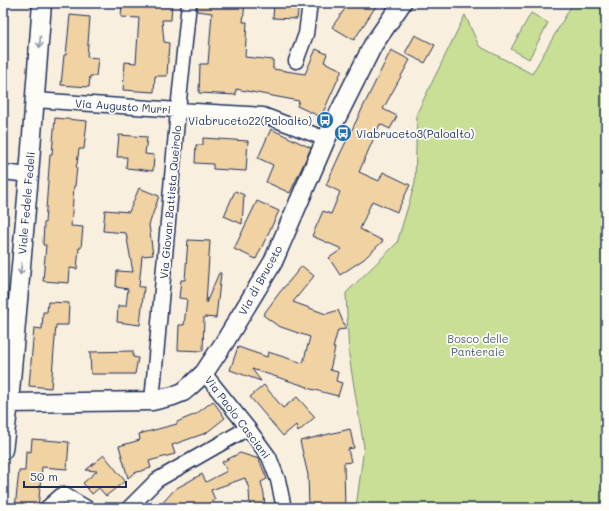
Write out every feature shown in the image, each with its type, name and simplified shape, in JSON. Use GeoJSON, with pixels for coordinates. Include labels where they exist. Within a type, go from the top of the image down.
{"type":"FeatureCollection","features":[{"type":"Feature","properties":{"kind":"main road","name":"Viale Fedele Fedeli"},"geometry":{"type":"LineString","coordinates":[[3,450],[9,403],[7,375],[29,175],[42,3]]}},
{"type":"Feature","properties":{"kind":"main road","name":"Via di Bruceto"},"geometry":{"type":"LineString","coordinates":[[9,403],[152,401],[183,392],[204,373],[224,344],[273,262],[326,139],[373,45],[402,3]]}},
{"type":"Feature","properties":{"kind":"street","name":"Via Giovan Battista Queirolo"},"geometry":{"type":"LineString","coordinates":[[152,401],[189,3]]}},
{"type":"Feature","properties":{"kind":"street"},"geometry":{"type":"LineString","coordinates":[[296,61],[306,34],[310,3]]}},
{"type":"Feature","properties":{"kind":"street","name":"Via Augusto Murri"},"geometry":{"type":"LineString","coordinates":[[35,100],[263,115],[326,139]]}},
{"type":"Feature","properties":{"kind":"street"},"geometry":{"type":"LineString","coordinates":[[3,172],[29,175]]}},
{"type":"Feature","properties":{"kind":"street","name":"Via Paolo Casciani"},"geometry":{"type":"LineString","coordinates":[[204,373],[269,457],[278,480],[284,508]]}},
{"type":"Feature","properties":{"kind":"street"},"geometry":{"type":"LineString","coordinates":[[129,508],[157,480],[248,428]]}},
{"type":"Feature","properties":{"kind":"street"},"geometry":{"type":"LineString","coordinates":[[46,508],[63,494],[87,508]]}},
{"type":"Feature","properties":{"kind":"green space","name":"Bosco delle Panteraie"},"geometry":{"type":"Polygon","coordinates":[[[573,3],[606,3],[606,508],[356,508],[364,447],[349,356],[346,293],[397,243],[415,183],[417,113],[465,15],[479,46],[532,74],[573,3]]]}},
{"type":"Feature","properties":{"kind":"green space"},"geometry":{"type":"Polygon","coordinates":[[[531,13],[548,23],[529,59],[511,49],[531,13]]]}},
{"type":"Feature","properties":{"kind":"building"},"geometry":{"type":"Polygon","coordinates":[[[122,3],[172,3],[171,20],[162,20],[164,42],[169,43],[167,76],[155,76],[154,92],[123,90],[125,62],[136,63],[139,18],[121,17],[122,3]]]}},
{"type":"Feature","properties":{"kind":"building"},"geometry":{"type":"Polygon","coordinates":[[[197,3],[245,3],[243,22],[247,22],[245,57],[273,60],[273,69],[305,74],[316,49],[327,54],[324,62],[342,70],[321,117],[297,106],[299,101],[236,89],[236,95],[199,93],[200,64],[208,64],[212,13],[197,11],[197,3]]]}},
{"type":"Feature","properties":{"kind":"building"},"geometry":{"type":"Polygon","coordinates":[[[274,3],[299,3],[297,19],[273,18],[274,3]]]}},
{"type":"Feature","properties":{"kind":"building"},"geometry":{"type":"Polygon","coordinates":[[[349,3],[378,3],[354,40],[332,27],[349,3]]]}},
{"type":"Feature","properties":{"kind":"building"},"geometry":{"type":"Polygon","coordinates":[[[70,15],[90,17],[87,57],[98,58],[96,76],[90,76],[89,87],[61,85],[70,15]]]}},
{"type":"Feature","properties":{"kind":"building"},"geometry":{"type":"Polygon","coordinates":[[[415,35],[435,45],[425,63],[405,53],[415,35]]]}},
{"type":"Feature","properties":{"kind":"building"},"geometry":{"type":"Polygon","coordinates":[[[391,50],[410,60],[383,109],[397,116],[390,129],[380,124],[359,172],[379,181],[383,172],[410,185],[397,212],[372,201],[360,229],[383,241],[364,259],[340,275],[329,258],[342,249],[312,236],[323,211],[331,214],[340,192],[326,185],[391,50]]]}},
{"type":"Feature","properties":{"kind":"building"},"geometry":{"type":"Polygon","coordinates":[[[55,118],[87,121],[84,149],[79,149],[76,166],[71,226],[83,227],[81,248],[79,248],[77,269],[70,268],[69,283],[43,281],[46,245],[43,245],[44,223],[50,154],[52,154],[55,118]]]}},
{"type":"Feature","properties":{"kind":"building"},"geometry":{"type":"Polygon","coordinates":[[[271,129],[311,148],[290,193],[266,182],[273,165],[258,158],[271,129]]]}},
{"type":"Feature","properties":{"kind":"building"},"geometry":{"type":"Polygon","coordinates":[[[119,135],[147,137],[145,154],[154,155],[153,171],[126,168],[127,157],[117,157],[119,135]]]}},
{"type":"Feature","properties":{"kind":"building"},"geometry":{"type":"Polygon","coordinates":[[[203,138],[248,141],[246,171],[213,169],[213,164],[195,163],[196,145],[203,145],[203,138]]]}},
{"type":"Feature","properties":{"kind":"building"},"geometry":{"type":"Polygon","coordinates":[[[139,188],[159,196],[149,225],[153,255],[142,256],[139,287],[144,287],[140,325],[117,322],[118,306],[126,306],[128,289],[116,287],[117,271],[133,272],[126,233],[103,231],[105,210],[129,212],[139,188]]]}},
{"type":"Feature","properties":{"kind":"building"},"geometry":{"type":"Polygon","coordinates":[[[235,191],[244,195],[242,224],[224,216],[235,191]]]}},
{"type":"Feature","properties":{"kind":"building"},"geometry":{"type":"Polygon","coordinates":[[[257,201],[279,211],[256,259],[234,249],[257,201]]]}},
{"type":"Feature","properties":{"kind":"building"},"geometry":{"type":"Polygon","coordinates":[[[188,240],[210,241],[206,303],[219,273],[221,273],[216,318],[204,317],[203,351],[178,350],[179,325],[184,325],[187,299],[179,298],[181,280],[185,280],[188,240]]]}},
{"type":"Feature","properties":{"kind":"building"},"geometry":{"type":"Polygon","coordinates":[[[302,266],[314,276],[293,302],[326,314],[338,310],[346,329],[338,330],[333,348],[335,348],[330,370],[338,372],[336,381],[342,383],[338,396],[307,388],[308,387],[252,369],[261,381],[230,370],[238,347],[267,357],[268,352],[303,363],[310,337],[278,326],[263,315],[302,266]]]}},
{"type":"Feature","properties":{"kind":"building"},"geometry":{"type":"Polygon","coordinates":[[[48,302],[69,303],[68,325],[56,325],[51,388],[29,386],[34,328],[42,329],[43,312],[47,312],[48,302]]]}},
{"type":"Feature","properties":{"kind":"building"},"geometry":{"type":"Polygon","coordinates":[[[133,351],[133,357],[138,358],[135,374],[91,374],[90,352],[133,351]]]}},
{"type":"Feature","properties":{"kind":"building"},"geometry":{"type":"Polygon","coordinates":[[[264,385],[283,408],[297,397],[315,417],[298,432],[296,425],[283,436],[250,397],[264,385]]]}},
{"type":"Feature","properties":{"kind":"building"},"geometry":{"type":"Polygon","coordinates":[[[213,401],[225,418],[206,433],[172,445],[175,454],[149,461],[151,468],[134,473],[128,478],[119,446],[140,440],[139,434],[177,424],[177,422],[196,414],[213,401]]]}},
{"type":"Feature","properties":{"kind":"building"},"geometry":{"type":"Polygon","coordinates":[[[350,429],[354,448],[348,449],[351,462],[344,463],[345,508],[309,508],[308,475],[300,441],[350,429]]]}},
{"type":"Feature","properties":{"kind":"building"},"geometry":{"type":"Polygon","coordinates":[[[32,439],[69,442],[67,469],[42,467],[38,508],[15,508],[19,471],[25,471],[26,451],[31,452],[32,439]]]}},
{"type":"Feature","properties":{"kind":"building"},"geometry":{"type":"Polygon","coordinates":[[[240,453],[259,459],[267,479],[261,482],[265,508],[250,508],[249,489],[245,478],[211,490],[215,500],[200,508],[158,508],[175,489],[202,474],[206,482],[227,471],[222,462],[240,453]]]}},
{"type":"Feature","properties":{"kind":"building"},"geometry":{"type":"Polygon","coordinates":[[[104,455],[125,481],[106,496],[99,488],[92,494],[83,483],[97,471],[86,470],[104,455]]]}},
{"type":"Feature","properties":{"kind":"place","name":"Viabruceto22(Paloalto)"},"geometry":{"type":"Point","coordinates":[325,120]}},
{"type":"Feature","properties":{"kind":"place","name":"Viabruceto3(Paloalto)"},"geometry":{"type":"Point","coordinates":[343,133]}}]}
